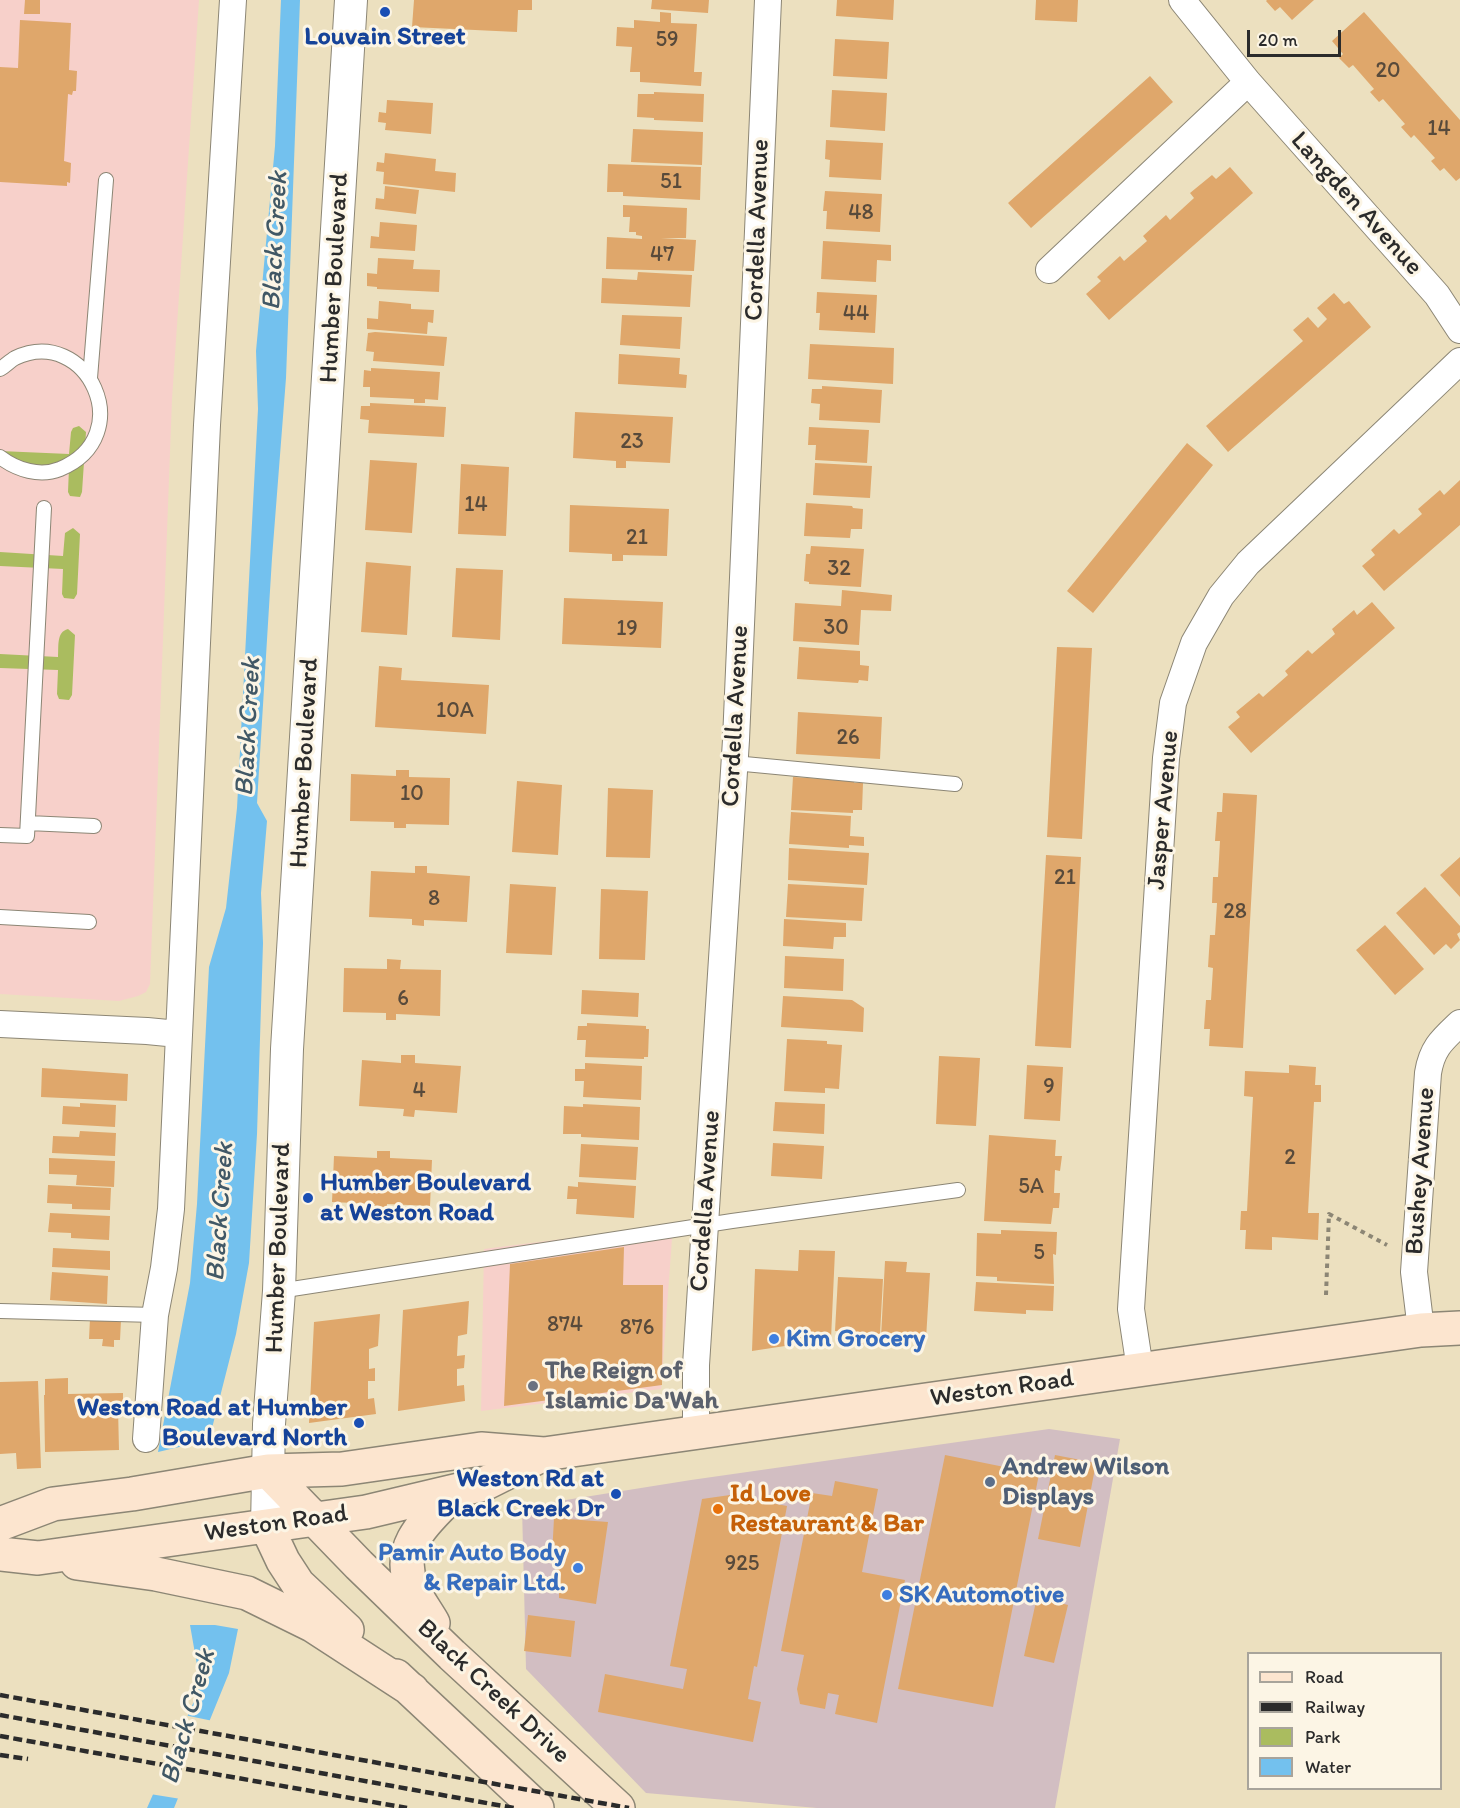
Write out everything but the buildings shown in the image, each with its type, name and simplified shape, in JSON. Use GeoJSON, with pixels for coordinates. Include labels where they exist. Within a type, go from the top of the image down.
{"type":"FeatureCollection","features":[{"type":"Feature","properties":{"kind":"main road","name":"Weston Road"},"geometry":{"type":"LineString","coordinates":[[0,1524],[53,1504],[132,1494],[268,1471],[342,1469],[481,1449],[544,1454],[1421,1330],[1460,1328]]}},
{"type":"Feature","properties":{"kind":"main road","name":"Weston Road"},"geometry":{"type":"LineString","coordinates":[[0,1554],[38,1558],[208,1533],[267,1527],[303,1507],[366,1512],[484,1484],[544,1454]]}},
{"type":"Feature","properties":{"kind":"main road"},"geometry":{"type":"LineString","coordinates":[[303,1507],[305,1485],[342,1469]]}},
{"type":"Feature","properties":{"kind":"main road","name":"Black Creek Drive"},"geometry":{"type":"LineString","coordinates":[[268,1471],[359,1565],[618,1808]]}},
{"type":"Feature","properties":{"kind":"main road"},"geometry":{"type":"LineString","coordinates":[[453,1655],[411,1587],[406,1565],[411,1540],[432,1514],[451,1496],[484,1484]]}},
{"type":"Feature","properties":{"kind":"main road"},"geometry":{"type":"LineString","coordinates":[[267,1527],[283,1561],[298,1584],[537,1808]]}},
{"type":"Feature","properties":{"kind":"main road"},"geometry":{"type":"LineString","coordinates":[[38,1558],[156,1574],[247,1593],[312,1625],[412,1690]]}},
{"type":"Feature","properties":{"kind":"street"},"geometry":{"type":"LineString","coordinates":[[146,1439],[155,1315],[164,1268],[171,1209],[207,425],[233,0]]}},
{"type":"Feature","properties":{"kind":"street","name":"Humber Boulevard"},"geometry":{"type":"LineString","coordinates":[[267,1527],[269,1424],[279,1291],[288,1038],[351,0]]}},
{"type":"Feature","properties":{"kind":"street","name":"Cordella Avenue"},"geometry":{"type":"LineString","coordinates":[[696,1431],[696,1365],[734,764],[768,0]]}},
{"type":"Feature","properties":{"kind":"street","name":"Langden Avenue"},"geometry":{"type":"LineString","coordinates":[[1182,0],[1248,82],[1437,295],[1460,330]]}},
{"type":"Feature","properties":{"kind":"street"},"geometry":{"type":"LineString","coordinates":[[1049,270],[1248,82]]}},
{"type":"Feature","properties":{"kind":"street","name":"Jasper Avenue"},"geometry":{"type":"LineString","coordinates":[[1140,1369],[1131,1309],[1166,758],[1173,704],[1194,643],[1227,588],[1248,563],[1460,361]]}},
{"type":"Feature","properties":{"kind":"street","name":"Bushey Avenue"},"geometry":{"type":"LineString","coordinates":[[1421,1330],[1414,1272],[1428,1073],[1431,1056],[1440,1042],[1460,1023]]}},
{"type":"Feature","properties":{"kind":"street"},"geometry":{"type":"LineString","coordinates":[[0,1024],[178,1034]]}},
{"type":"Feature","properties":{"kind":"lane"},"geometry":{"type":"LineString","coordinates":[[90,378],[106,180]]}},
{"type":"Feature","properties":{"kind":"lane"},"geometry":{"type":"LineString","coordinates":[[0,369],[16,358],[36,353],[57,354],[75,363],[90,378],[99,397],[101,417],[97,436],[87,452],[72,464],[55,471],[36,473],[17,468],[0,457]]}},
{"type":"Feature","properties":{"kind":"lane"},"geometry":{"type":"LineString","coordinates":[[0,835],[27,836],[44,508]]}},
{"type":"Feature","properties":{"kind":"lane"},"geometry":{"type":"LineString","coordinates":[[734,764],[954,784]]}},
{"type":"Feature","properties":{"kind":"lane"},"geometry":{"type":"LineString","coordinates":[[27,823],[93,826]]}},
{"type":"Feature","properties":{"kind":"lane"},"geometry":{"type":"LineString","coordinates":[[0,917],[89,922]]}},
{"type":"Feature","properties":{"kind":"lane"},"geometry":{"type":"LineString","coordinates":[[279,1291],[704,1225],[958,1190]]}},
{"type":"Feature","properties":{"kind":"lane"},"geometry":{"type":"LineString","coordinates":[[0,1311],[155,1315]]}},
{"type":"Feature","properties":{"kind":"path"},"geometry":{"type":"LineString","coordinates":[[1326,1295],[1329,1214],[1389,1246]]}},
{"type":"Feature","properties":{"kind":"shaded area"},"geometry":{"type":"Polygon","coordinates":[[[0,0],[199,0],[172,399],[150,984],[146,992],[119,1001],[0,994],[0,0]]]}},
{"type":"Feature","properties":{"kind":"shaded area"},"geometry":{"type":"Polygon","coordinates":[[[673,1225],[661,1389],[481,1411],[484,1249],[673,1225]]]}},
{"type":"Feature","properties":{"kind":"shaded area"},"geometry":{"type":"Polygon","coordinates":[[[1049,1429],[1120,1439],[1055,1808],[817,1808],[646,1793],[526,1669],[522,1507],[691,1480],[1049,1429]]]}},
{"type":"Feature","properties":{"kind":"green space"},"geometry":{"type":"Polygon","coordinates":[[[79,426],[86,432],[80,497],[70,496],[68,492],[69,468],[0,464],[0,451],[69,454],[71,432],[73,428],[79,426]]]}},
{"type":"Feature","properties":{"kind":"green space"},"geometry":{"type":"Polygon","coordinates":[[[73,528],[80,534],[77,594],[74,599],[64,598],[62,594],[63,569],[0,566],[0,552],[63,556],[65,533],[73,528]]]}},
{"type":"Feature","properties":{"kind":"green space"},"geometry":{"type":"Polygon","coordinates":[[[68,629],[75,635],[72,695],[69,700],[59,699],[57,694],[58,670],[0,668],[0,654],[58,657],[60,637],[68,629]]]}},
{"type":"Feature","properties":{"kind":"water","name":"Black Creek"},"geometry":{"type":"Polygon","coordinates":[[[281,0],[300,0],[286,378],[257,803],[267,821],[261,893],[263,943],[257,1134],[249,1263],[236,1334],[209,1440],[158,1452],[190,1283],[197,1204],[209,967],[226,908],[237,808],[258,409],[256,351],[275,146],[281,0]]]}},
{"type":"Feature","properties":{"kind":"water","name":"Black Creek"},"geometry":{"type":"Polygon","coordinates":[[[190,1625],[215,1625],[238,1629],[229,1673],[174,1808],[147,1808],[195,1699],[197,1665],[190,1625]]]}},
{"type":"Feature","properties":{"kind":"pier"},"geometry":{"type":"Polygon","coordinates":[[[184,1715],[213,1721],[181,1799],[150,1794],[184,1715]]]}},
{"type":"Feature","properties":{"kind":"railway"},"geometry":{"type":"LineString","coordinates":[[0,1695],[629,1808]]}},
{"type":"Feature","properties":{"kind":"railway"},"geometry":{"type":"LineString","coordinates":[[0,1715],[514,1808]]}},
{"type":"Feature","properties":{"kind":"railway"},"geometry":{"type":"LineString","coordinates":[[0,1736],[407,1808]]}},
{"type":"Feature","properties":{"kind":"railway"},"geometry":{"type":"LineString","coordinates":[[0,1755],[28,1759]]}},
{"type":"Feature","properties":{"kind":"place","name":"Louvain Street"},"geometry":{"type":"Point","coordinates":[385,12]}},
{"type":"Feature","properties":{"kind":"place","name":"Humber Boulevard at Weston Road"},"geometry":{"type":"Point","coordinates":[308,1198]}},
{"type":"Feature","properties":{"kind":"place","name":"Kim Grocery"},"geometry":{"type":"Point","coordinates":[774,1339]}},
{"type":"Feature","properties":{"kind":"place","name":"The Reign of Islamic Da'Wah"},"geometry":{"type":"Point","coordinates":[533,1386]}},
{"type":"Feature","properties":{"kind":"place","name":"Weston Road at Humber Boulevard North"},"geometry":{"type":"Point","coordinates":[359,1423]}},
{"type":"Feature","properties":{"kind":"place","name":"Andrew Wilson Displays"},"geometry":{"type":"Point","coordinates":[990,1482]}},
{"type":"Feature","properties":{"kind":"place","name":"Weston Rd at Black Creek Dr"},"geometry":{"type":"Point","coordinates":[616,1494]}},
{"type":"Feature","properties":{"kind":"place","name":"Id Love Restaurant & Bar"},"geometry":{"type":"Point","coordinates":[718,1509]}},
{"type":"Feature","properties":{"kind":"place","name":"Pamir Auto Body & Repair Ltd."},"geometry":{"type":"Point","coordinates":[578,1568]}},
{"type":"Feature","properties":{"kind":"place","name":"SK Automotive"},"geometry":{"type":"Point","coordinates":[887,1595]}}]}
